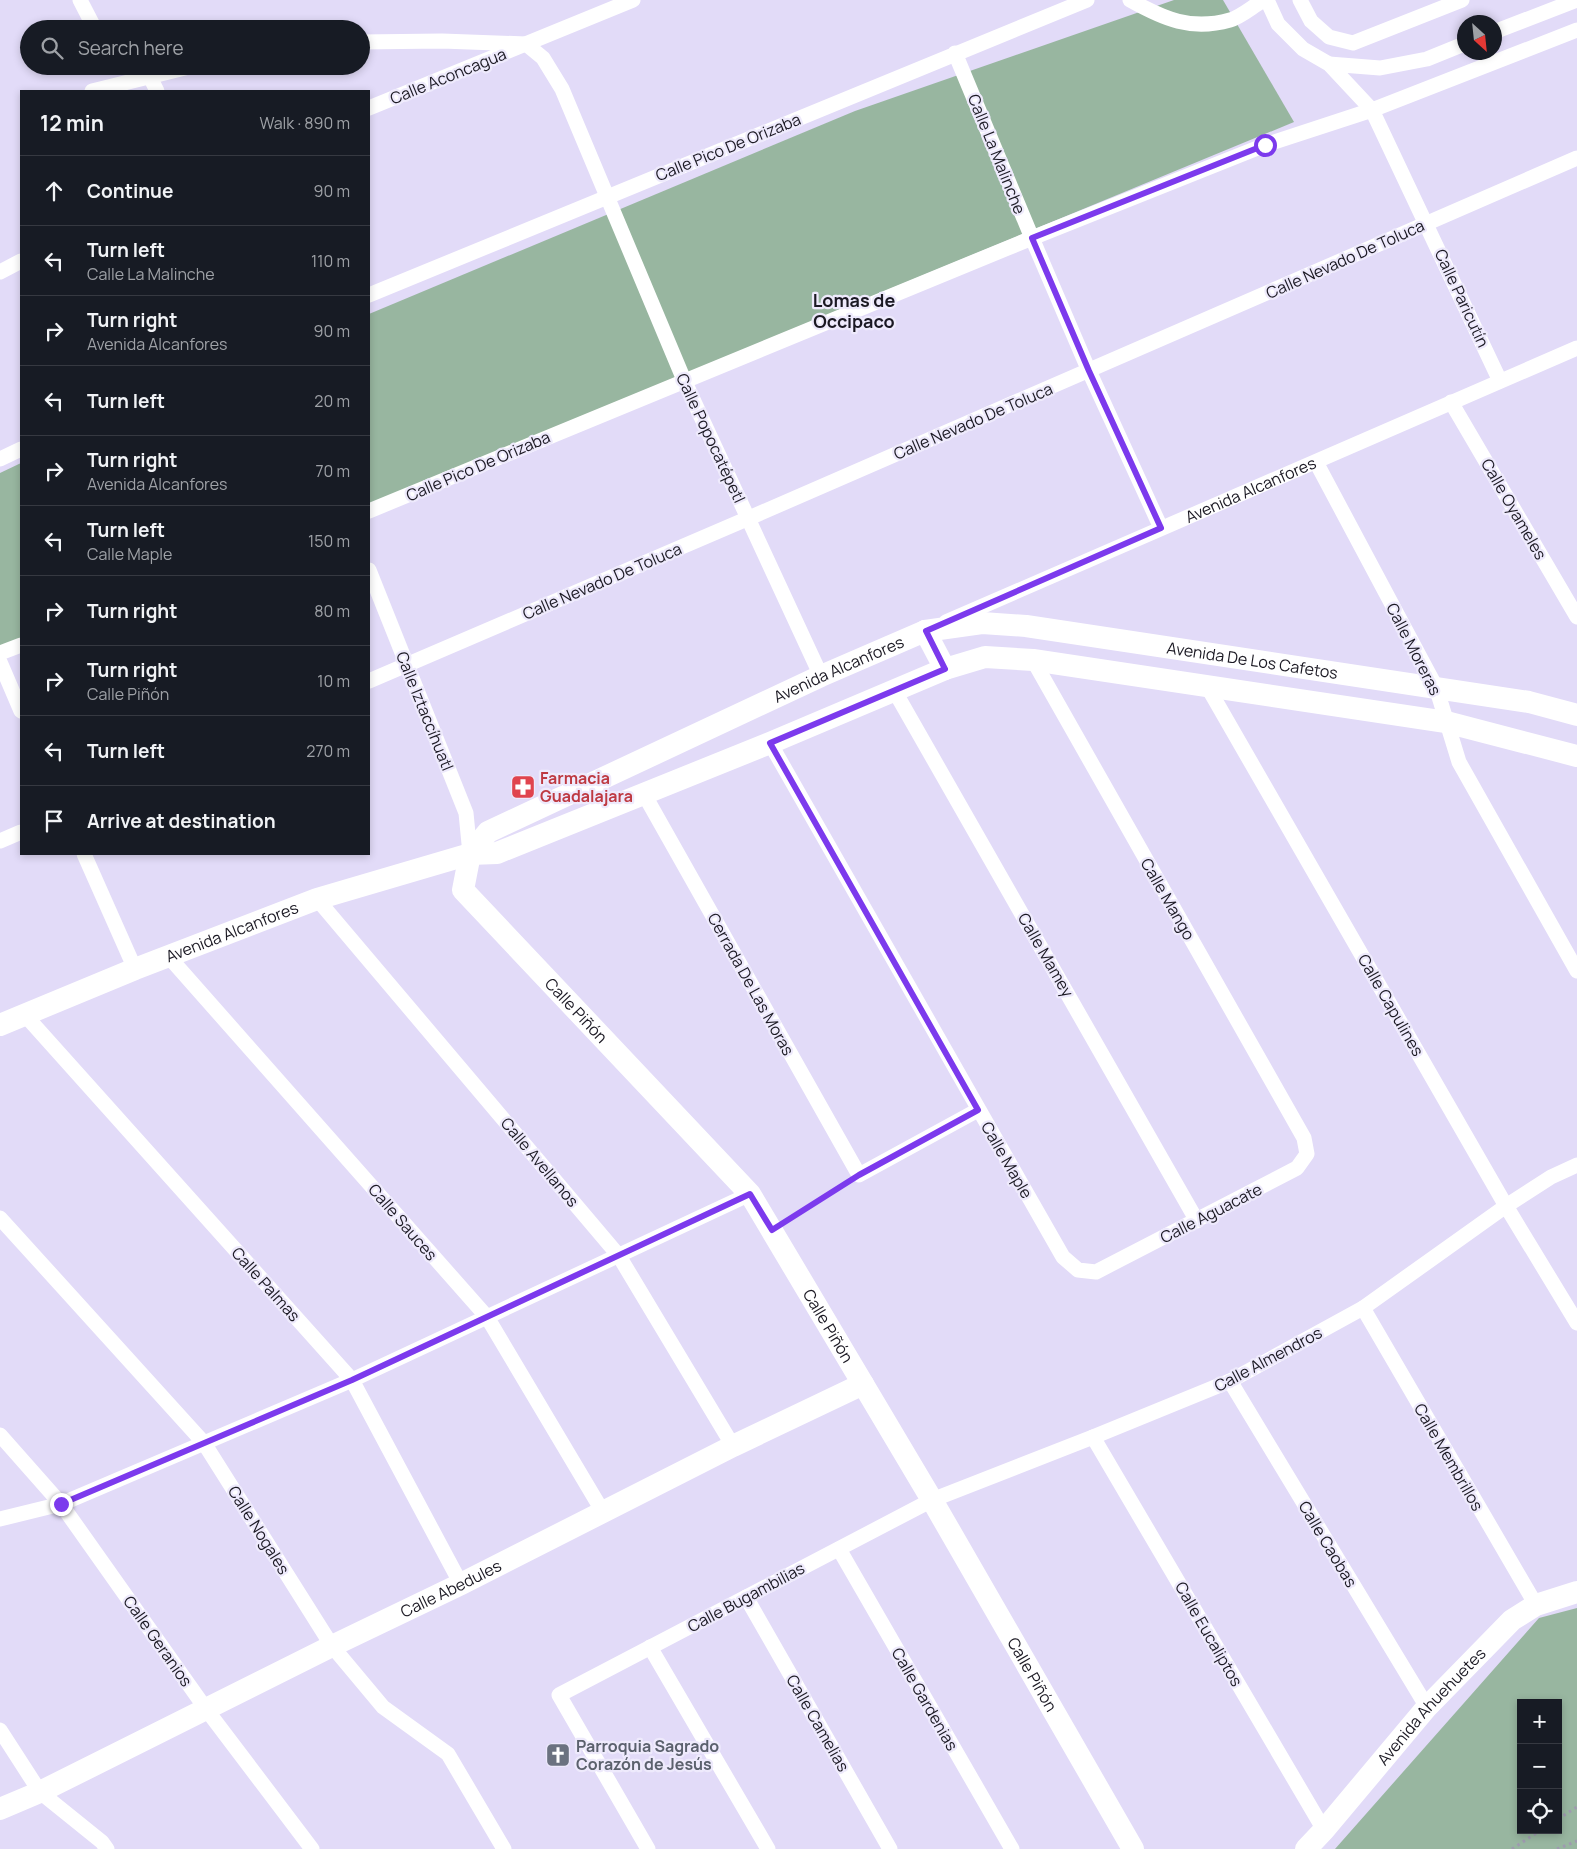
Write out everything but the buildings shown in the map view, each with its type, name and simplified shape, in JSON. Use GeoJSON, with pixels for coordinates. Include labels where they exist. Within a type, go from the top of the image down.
{"type":"FeatureCollection","features":[{"type":"Feature","properties":{"kind":"street"},"geometry":{"type":"LineString","coordinates":[[80,0],[90,20]]}},
{"type":"Feature","properties":{"kind":"street","name":"Calle Aconcagua"},"geometry":{"type":"LineString","coordinates":[[370,108],[633,0]]}},
{"type":"Feature","properties":{"kind":"street","name":"Calle Pico De Orizaba"},"geometry":{"type":"LineString","coordinates":[[370,295],[1087,0]]}},
{"type":"Feature","properties":{"kind":"street"},"geometry":{"type":"LineString","coordinates":[[1130,0],[1159,16],[1194,25],[1231,20],[1266,0],[1278,24],[1303,50],[1329,64],[1380,68],[1427,58],[1457,47]]}},
{"type":"Feature","properties":{"kind":"street"},"geometry":{"type":"LineString","coordinates":[[1300,0],[1311,20],[1329,37],[1352,43],[1462,0]]}},
{"type":"Feature","properties":{"kind":"street"},"geometry":{"type":"LineString","coordinates":[[1502,29],[1577,0]]}},
{"type":"Feature","properties":{"kind":"street","name":"Calle Pico De Orizaba"},"geometry":{"type":"LineString","coordinates":[[370,511],[684,380],[1265,145],[1372,110],[1577,30]]}},
{"type":"Feature","properties":{"kind":"street"},"geometry":{"type":"LineString","coordinates":[[370,42],[442,41],[526,44]]}},
{"type":"Feature","properties":{"kind":"street","name":"Calle Popocatépetl"},"geometry":{"type":"LineString","coordinates":[[526,44],[543,58],[562,89],[684,380],[821,676]]}},
{"type":"Feature","properties":{"kind":"street","name":"Calle La Malinche"},"geometry":{"type":"LineString","coordinates":[[955,53],[1089,371],[1161,528]]}},
{"type":"Feature","properties":{"kind":"street","name":"Calle Paricutín"},"geometry":{"type":"LineString","coordinates":[[1329,64],[1372,110],[1500,381]]}},
{"type":"Feature","properties":{"kind":"street"},"geometry":{"type":"LineString","coordinates":[[147,75],[150,77],[156,90]]}},
{"type":"Feature","properties":{"kind":"street"},"geometry":{"type":"LineString","coordinates":[[96,90],[158,75]]}},
{"type":"Feature","properties":{"kind":"street","name":"Calle Nevado De Toluca"},"geometry":{"type":"LineString","coordinates":[[370,681],[1089,371],[1577,158]]}},
{"type":"Feature","properties":{"kind":"street"},"geometry":{"type":"LineString","coordinates":[[0,272],[20,262]]}},
{"type":"Feature","properties":{"kind":"street","name":"Avenida Alcanfores"},"geometry":{"type":"LineString","coordinates":[[470,854],[488,832],[821,676],[1577,348]]}},
{"type":"Feature","properties":{"kind":"street","name":"Calle Oyameles"},"geometry":{"type":"LineString","coordinates":[[1451,402],[1577,617]]}},
{"type":"Feature","properties":{"kind":"street"},"geometry":{"type":"LineString","coordinates":[[0,459],[20,449]]}},
{"type":"Feature","properties":{"kind":"street","name":"Calle Moreras"},"geometry":{"type":"LineString","coordinates":[[1316,462],[1436,687],[1459,762],[1577,971]]}},
{"type":"Feature","properties":{"kind":"street","name":"Calle Iztaccíhuatl"},"geometry":{"type":"LineString","coordinates":[[370,572],[466,813],[470,854]]}},
{"type":"Feature","properties":{"kind":"street","name":"Avenida De Los Cafetos"},"geometry":{"type":"LineString","coordinates":[[926,631],[982,623],[1026,626],[1436,687],[1529,702],[1577,714]]}},
{"type":"Feature","properties":{"kind":"street"},"geometry":{"type":"LineString","coordinates":[[926,631],[945,669]]}},
{"type":"Feature","properties":{"kind":"street"},"geometry":{"type":"LineString","coordinates":[[0,653],[20,645]]}},
{"type":"Feature","properties":{"kind":"street","name":"Avenida De Los Cafetos"},"geometry":{"type":"LineString","coordinates":[[945,669],[985,657],[1033,660],[1446,722],[1577,756]]}},
{"type":"Feature","properties":{"kind":"street","name":"Calle Mango"},"geometry":{"type":"LineString","coordinates":[[1033,660],[1304,1138]]}},
{"type":"Feature","properties":{"kind":"street"},"geometry":{"type":"LineString","coordinates":[[0,662],[20,709]]}},
{"type":"Feature","properties":{"kind":"street","name":"Avenida Alcanfores"},"geometry":{"type":"LineString","coordinates":[[0,1025],[135,969],[317,899],[470,854],[496,853],[770,743],[945,669]]}},
{"type":"Feature","properties":{"kind":"street","name":"Calle Capulines"},"geometry":{"type":"LineString","coordinates":[[1207,686],[1506,1206],[1577,1323]]}},
{"type":"Feature","properties":{"kind":"street","name":"Calle Mamey"},"geometry":{"type":"LineString","coordinates":[[894,690],[1196,1221]]}},
{"type":"Feature","properties":{"kind":"street","name":"Calle Maple"},"geometry":{"type":"LineString","coordinates":[[770,743],[1062,1256],[1078,1270],[1096,1272]]}},
{"type":"Feature","properties":{"kind":"street","name":"Cerrada De Las Moras"},"geometry":{"type":"LineString","coordinates":[[644,794],[859,1175]]}},
{"type":"Feature","properties":{"kind":"street"},"geometry":{"type":"LineString","coordinates":[[0,841],[20,832]]}},
{"type":"Feature","properties":{"kind":"street","name":"Calle Piñón"},"geometry":{"type":"LineString","coordinates":[[470,854],[463,890],[750,1194],[932,1500],[1133,1849]]}},
{"type":"Feature","properties":{"kind":"street"},"geometry":{"type":"LineString","coordinates":[[84,855],[135,969]]}},
{"type":"Feature","properties":{"kind":"street","name":"Calle Avellanos"},"geometry":{"type":"LineString","coordinates":[[317,899],[619,1256],[733,1446]]}},
{"type":"Feature","properties":{"kind":"street","name":"Calle Sauces"},"geometry":{"type":"LineString","coordinates":[[169,957],[487,1317],[603,1512]]}},
{"type":"Feature","properties":{"kind":"street","name":"Calle Palmas"},"geometry":{"type":"LineString","coordinates":[[25,1015],[352,1380],[461,1584]]}},
{"type":"Feature","properties":{"kind":"street"},"geometry":{"type":"LineString","coordinates":[[859,1175],[978,1110]]}},
{"type":"Feature","properties":{"kind":"street","name":"Calle Aguacate"},"geometry":{"type":"LineString","coordinates":[[1096,1272],[1297,1168],[1307,1154],[1304,1138]]}},
{"type":"Feature","properties":{"kind":"street","name":"Calle Almendros"},"geometry":{"type":"LineString","coordinates":[[932,1500],[1230,1381],[1363,1308],[1506,1206],[1551,1177],[1577,1165]]}},
{"type":"Feature","properties":{"kind":"street"},"geometry":{"type":"LineString","coordinates":[[0,1519],[61,1504],[352,1380],[750,1194]]}},
{"type":"Feature","properties":{"kind":"street","name":"Calle Nogales"},"geometry":{"type":"LineString","coordinates":[[0,1218],[204,1443],[332,1646],[383,1707],[448,1754],[504,1849]]}},
{"type":"Feature","properties":{"kind":"street","name":"Calle Membrillos"},"geometry":{"type":"LineString","coordinates":[[1363,1308],[1536,1605]]}},
{"type":"Feature","properties":{"kind":"street","name":"Calle Caobas"},"geometry":{"type":"LineString","coordinates":[[1230,1381],[1427,1707]]}},
{"type":"Feature","properties":{"kind":"street","name":"Calle Abedules"},"geometry":{"type":"LineString","coordinates":[[0,1809],[40,1792],[332,1646],[461,1584],[733,1446],[863,1384]]}},
{"type":"Feature","properties":{"kind":"street","name":"Calle Geranios"},"geometry":{"type":"LineString","coordinates":[[0,1435],[61,1504],[206,1709],[312,1849]]}},
{"type":"Feature","properties":{"kind":"street","name":"Calle Eucaliptos"},"geometry":{"type":"LineString","coordinates":[[1093,1437],[1324,1830]]}},
{"type":"Feature","properties":{"kind":"street","name":"Calle Bugambilias"},"geometry":{"type":"LineString","coordinates":[[648,1849],[559,1695],[932,1500]]}},
{"type":"Feature","properties":{"kind":"street","name":"Calle Gardenias"},"geometry":{"type":"LineString","coordinates":[[839,1549],[1012,1849]]}},
{"type":"Feature","properties":{"kind":"street","name":"Avenida Ahuehuetes"},"geometry":{"type":"LineString","coordinates":[[1306,1849],[1427,1707],[1512,1620],[1536,1605],[1577,1592]]}},
{"type":"Feature","properties":{"kind":"street","name":"Calle Camelias"},"geometry":{"type":"LineString","coordinates":[[746,1597],[890,1849]]}},
{"type":"Feature","properties":{"kind":"street"},"geometry":{"type":"LineString","coordinates":[[650,1647],[768,1849]]}},
{"type":"Feature","properties":{"kind":"street"},"geometry":{"type":"LineString","coordinates":[[0,1730],[40,1792],[102,1842],[107,1849]]}},
{"type":"Feature","properties":{"kind":"path"},"geometry":{"type":"LineString","coordinates":[[772,1230],[859,1175]]}},
{"type":"Feature","properties":{"kind":"path"},"geometry":{"type":"LineString","coordinates":[[1562,1816],[1577,1807]]}},
{"type":"Feature","properties":{"kind":"path"},"geometry":{"type":"LineString","coordinates":[[1512,1849],[1535,1834]]}},
{"type":"Feature","properties":{"kind":"path"},"geometry":{"type":"LineString","coordinates":[[1558,1849],[1577,1841]]}},
{"type":"Feature","properties":{"kind":"green space"},"geometry":{"type":"Polygon","coordinates":[[[1174,0],[1223,0],[1294,122],[370,504],[370,314],[855,111],[1174,0]]]}},
{"type":"Feature","properties":{"kind":"green space"},"geometry":{"type":"Polygon","coordinates":[[[20,463],[20,647],[0,656],[0,473],[20,463]]]}},
{"type":"Feature","properties":{"kind":"green space"},"geometry":{"type":"Polygon","coordinates":[[[1577,1608],[1577,1849],[1335,1849],[1539,1618],[1577,1608]]]}},
{"type":"Feature","properties":{"kind":"place","name":"Farmacia Guadalajara"},"geometry":{"type":"Point","coordinates":[523,787]}},
{"type":"Feature","properties":{"kind":"place","name":"Parroquia Sagrado Corazón de Jesús"},"geometry":{"type":"Point","coordinates":[558,1755]}},
{"type":"Feature","properties":{"kind":"district","name":"Lomas de Occipaco"},"geometry":{"type":"Point","coordinates":[854,311]}},
{"type":"Feature","properties":{"kind":"route"},"geometry":{"type":"LineString","coordinates":[[61,1504],[352,1380],[750,1194],[772,1230],[859,1175],[978,1110],[770,743],[945,669],[926,631],[1161,528],[1089,371],[1032,238],[1265,145]]}}]}
